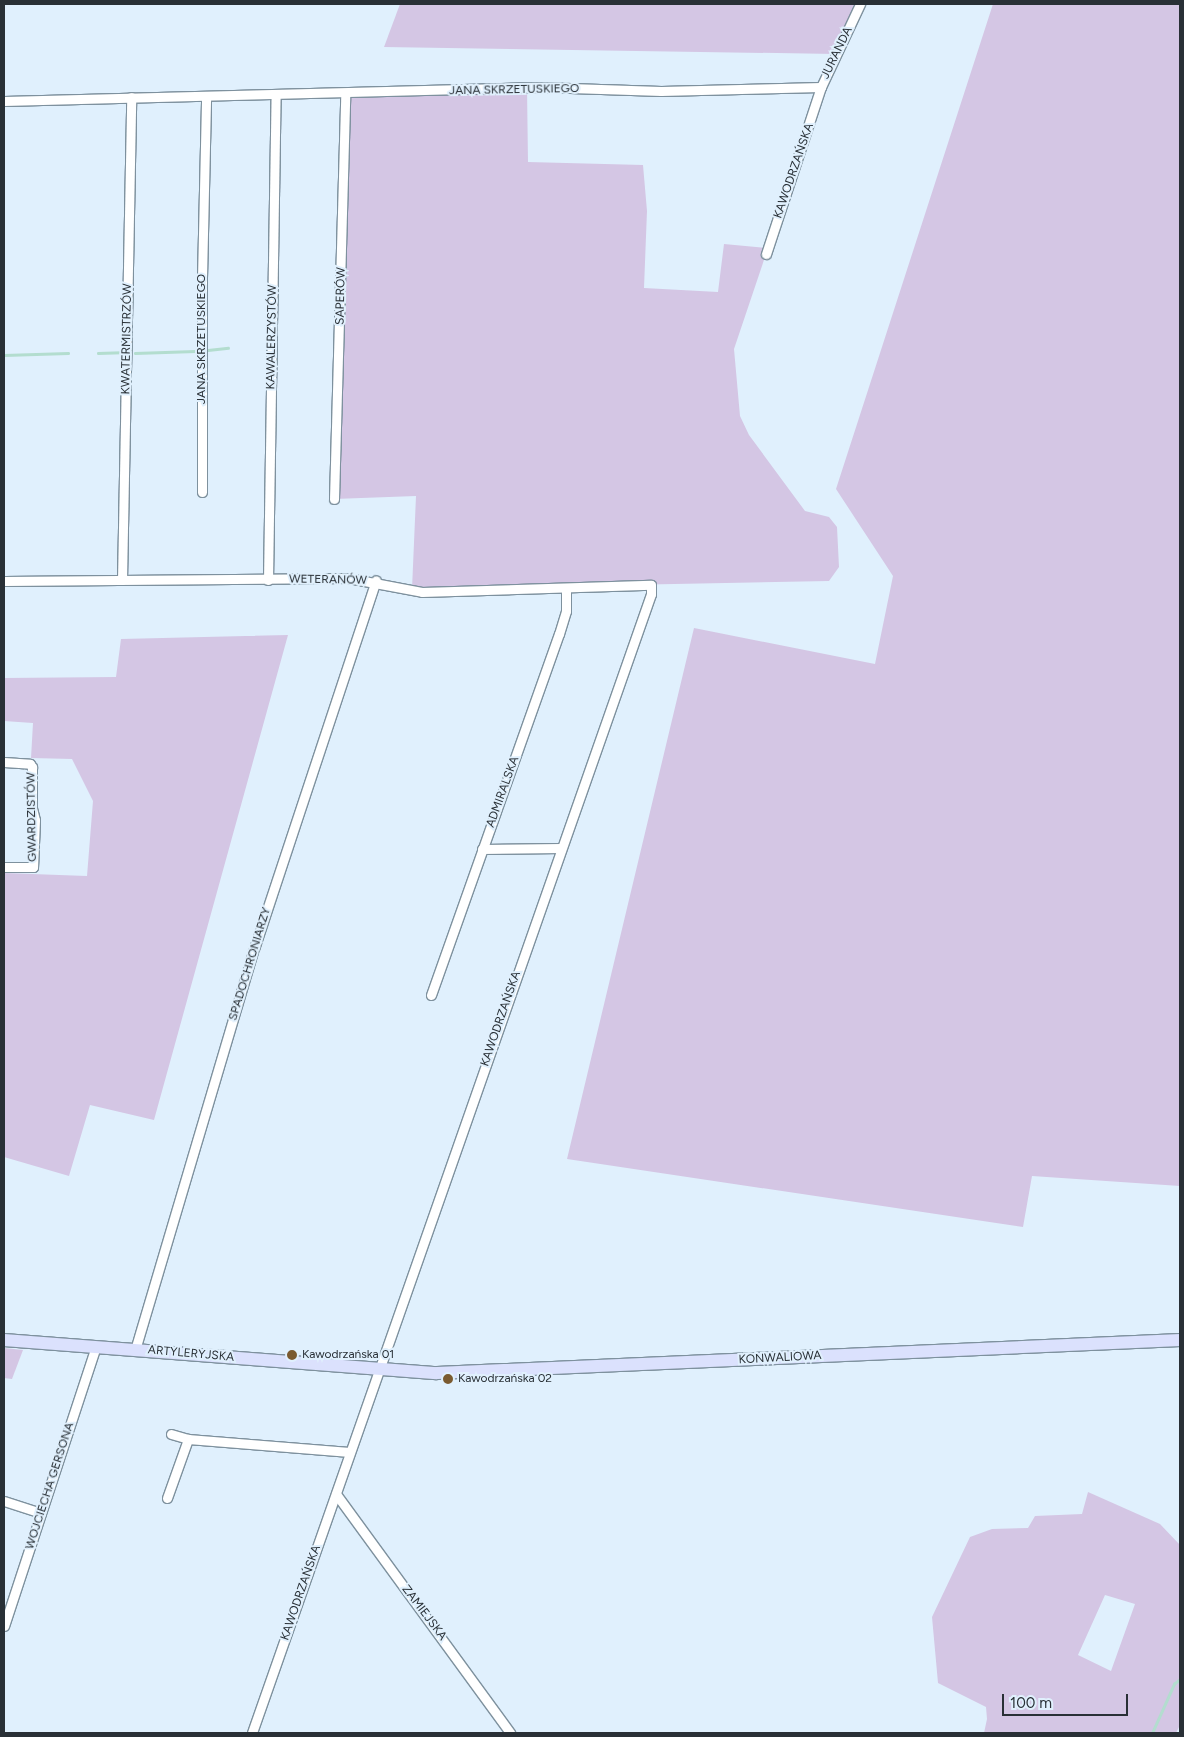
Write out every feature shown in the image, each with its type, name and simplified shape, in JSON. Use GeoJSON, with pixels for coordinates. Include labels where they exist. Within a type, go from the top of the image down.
{"type":"FeatureCollection","features":[{"type":"Feature","properties":{"kind":"street","name":"JURANDA"},"geometry":{"type":"LineString","coordinates":[[821,87],[860,4]]}},
{"type":"Feature","properties":{"kind":"street","name":"JANA SKRZETUSKIEGO"},"geometry":{"type":"LineString","coordinates":[[4,101],[345,94],[540,87],[668,91],[821,87]]}},
{"type":"Feature","properties":{"kind":"street","name":"KAWODRZAŃSKA"},"geometry":{"type":"LineString","coordinates":[[766,254],[821,87]]}},
{"type":"Feature","properties":{"kind":"street","name":"SAPERÓW"},"geometry":{"type":"LineString","coordinates":[[334,499],[345,94]]}},
{"type":"Feature","properties":{"kind":"street","name":"KAWALERZYSTÓW"},"geometry":{"type":"LineString","coordinates":[[268,580],[276,95]]}},
{"type":"Feature","properties":{"kind":"street","name":"JANA SKRZETUSKIEGO"},"geometry":{"type":"LineString","coordinates":[[202,492],[202,278],[206,96]]}},
{"type":"Feature","properties":{"kind":"street","name":"KWATERMISTRZÓW"},"geometry":{"type":"LineString","coordinates":[[122,580],[130,97]]}},
{"type":"Feature","properties":{"kind":"street","name":"WETERANÓW"},"geometry":{"type":"LineString","coordinates":[[4,581],[348,578],[376,581],[422,592],[650,585]]}},
{"type":"Feature","properties":{"kind":"street","name":"SPADOCHRONIARZY"},"geometry":{"type":"LineString","coordinates":[[135,1350],[255,946],[376,581]]}},
{"type":"Feature","properties":{"kind":"street","name":"KAWODRZAŃSKA"},"geometry":{"type":"LineString","coordinates":[[252,1733],[651,594],[650,585]]}},
{"type":"Feature","properties":{"kind":"street","name":"ADMIRALSKA"},"geometry":{"type":"LineString","coordinates":[[431,995],[559,634],[566,611],[566,588]]}},
{"type":"Feature","properties":{"kind":"street","name":"GWARDZISTÓW"},"geometry":{"type":"LineString","coordinates":[[4,762],[30,764],[32,767],[35,820],[33,867],[4,867]]}},
{"type":"Feature","properties":{"kind":"street"},"geometry":{"type":"LineString","coordinates":[[482,849],[561,848]]}},
{"type":"Feature","properties":{"kind":"street","name":"ARTYLERYJSKA"},"geometry":{"type":"LineString","coordinates":[[4,1340],[379,1370]]}},
{"type":"Feature","properties":{"kind":"street","name":"KONWALIOWA"},"geometry":{"type":"LineString","coordinates":[[379,1370],[483,1372],[1180,1340]]}},
{"type":"Feature","properties":{"kind":"street","name":"WOJCIECHA GERSONA"},"geometry":{"type":"LineString","coordinates":[[4,1626],[96,1347]]}},
{"type":"Feature","properties":{"kind":"street"},"geometry":{"type":"LineString","coordinates":[[171,1434],[188,1439],[349,1452]]}},
{"type":"Feature","properties":{"kind":"street"},"geometry":{"type":"LineString","coordinates":[[167,1498],[188,1439]]}},
{"type":"Feature","properties":{"kind":"street","name":"ZAMIEJSKA"},"geometry":{"type":"LineString","coordinates":[[336,1494],[510,1733]]}},
{"type":"Feature","properties":{"kind":"street"},"geometry":{"type":"LineString","coordinates":[[4,1501],[41,1513]]}},
{"type":"Feature","properties":{"kind":"shaded area"},"geometry":{"type":"Polygon","coordinates":[[[400,4],[854,4],[854,7],[835,54],[384,47],[400,4]]]}},
{"type":"Feature","properties":{"kind":"shaded area"},"geometry":{"type":"Polygon","coordinates":[[[993,4],[1180,4],[1180,1186],[1032,1176],[1023,1227],[567,1159],[694,628],[875,664],[893,576],[836,489],[993,4]]]}},
{"type":"Feature","properties":{"kind":"shaded area"},"geometry":{"type":"Polygon","coordinates":[[[527,88],[528,162],[643,165],[647,211],[644,288],[718,292],[724,244],[768,248],[734,349],[740,416],[749,435],[805,511],[829,517],[837,527],[839,567],[829,581],[412,589],[416,496],[334,499],[345,94],[527,88]]]}},
{"type":"Feature","properties":{"kind":"shaded area"},"geometry":{"type":"Polygon","coordinates":[[[288,635],[154,1120],[90,1105],[69,1176],[4,1157],[4,873],[87,876],[93,801],[72,759],[31,758],[33,723],[4,721],[4,678],[116,677],[121,639],[288,635]]]}},
{"type":"Feature","properties":{"kind":"shaded area"},"geometry":{"type":"Polygon","coordinates":[[[4,1348],[23,1350],[12,1379],[4,1378],[4,1348]]]}},
{"type":"Feature","properties":{"kind":"shaded area"},"geometry":{"type":"Polygon","coordinates":[[[1088,1492],[1160,1524],[1180,1545],[1180,1725],[1176,1733],[984,1733],[987,1719],[986,1707],[938,1683],[932,1617],[970,1537],[992,1529],[1028,1528],[1035,1516],[1082,1514],[1088,1492]],[[1105,1595],[1078,1655],[1111,1671],[1135,1604],[1105,1595]]]}},
{"type":"Feature","properties":{"kind":"waterway"},"geometry":{"type":"LineString","coordinates":[[208,350],[228,348]]}},
{"type":"Feature","properties":{"kind":"waterway"},"geometry":{"type":"LineString","coordinates":[[135,353],[195,351]]}},
{"type":"Feature","properties":{"kind":"waterway"},"geometry":{"type":"LineString","coordinates":[[98,353],[121,352]]}},
{"type":"Feature","properties":{"kind":"waterway"},"geometry":{"type":"LineString","coordinates":[[4,355],[68,353]]}},
{"type":"Feature","properties":{"kind":"waterway"},"geometry":{"type":"LineString","coordinates":[[1152,1733],[1174,1684],[1180,1679]]}},
{"type":"Feature","properties":{"kind":"place","name":"Kawodrzańska 01"},"geometry":{"type":"Point","coordinates":[292,1355]}},
{"type":"Feature","properties":{"kind":"place","name":"Kawodrzańska 02"},"geometry":{"type":"Point","coordinates":[448,1379]}}]}
